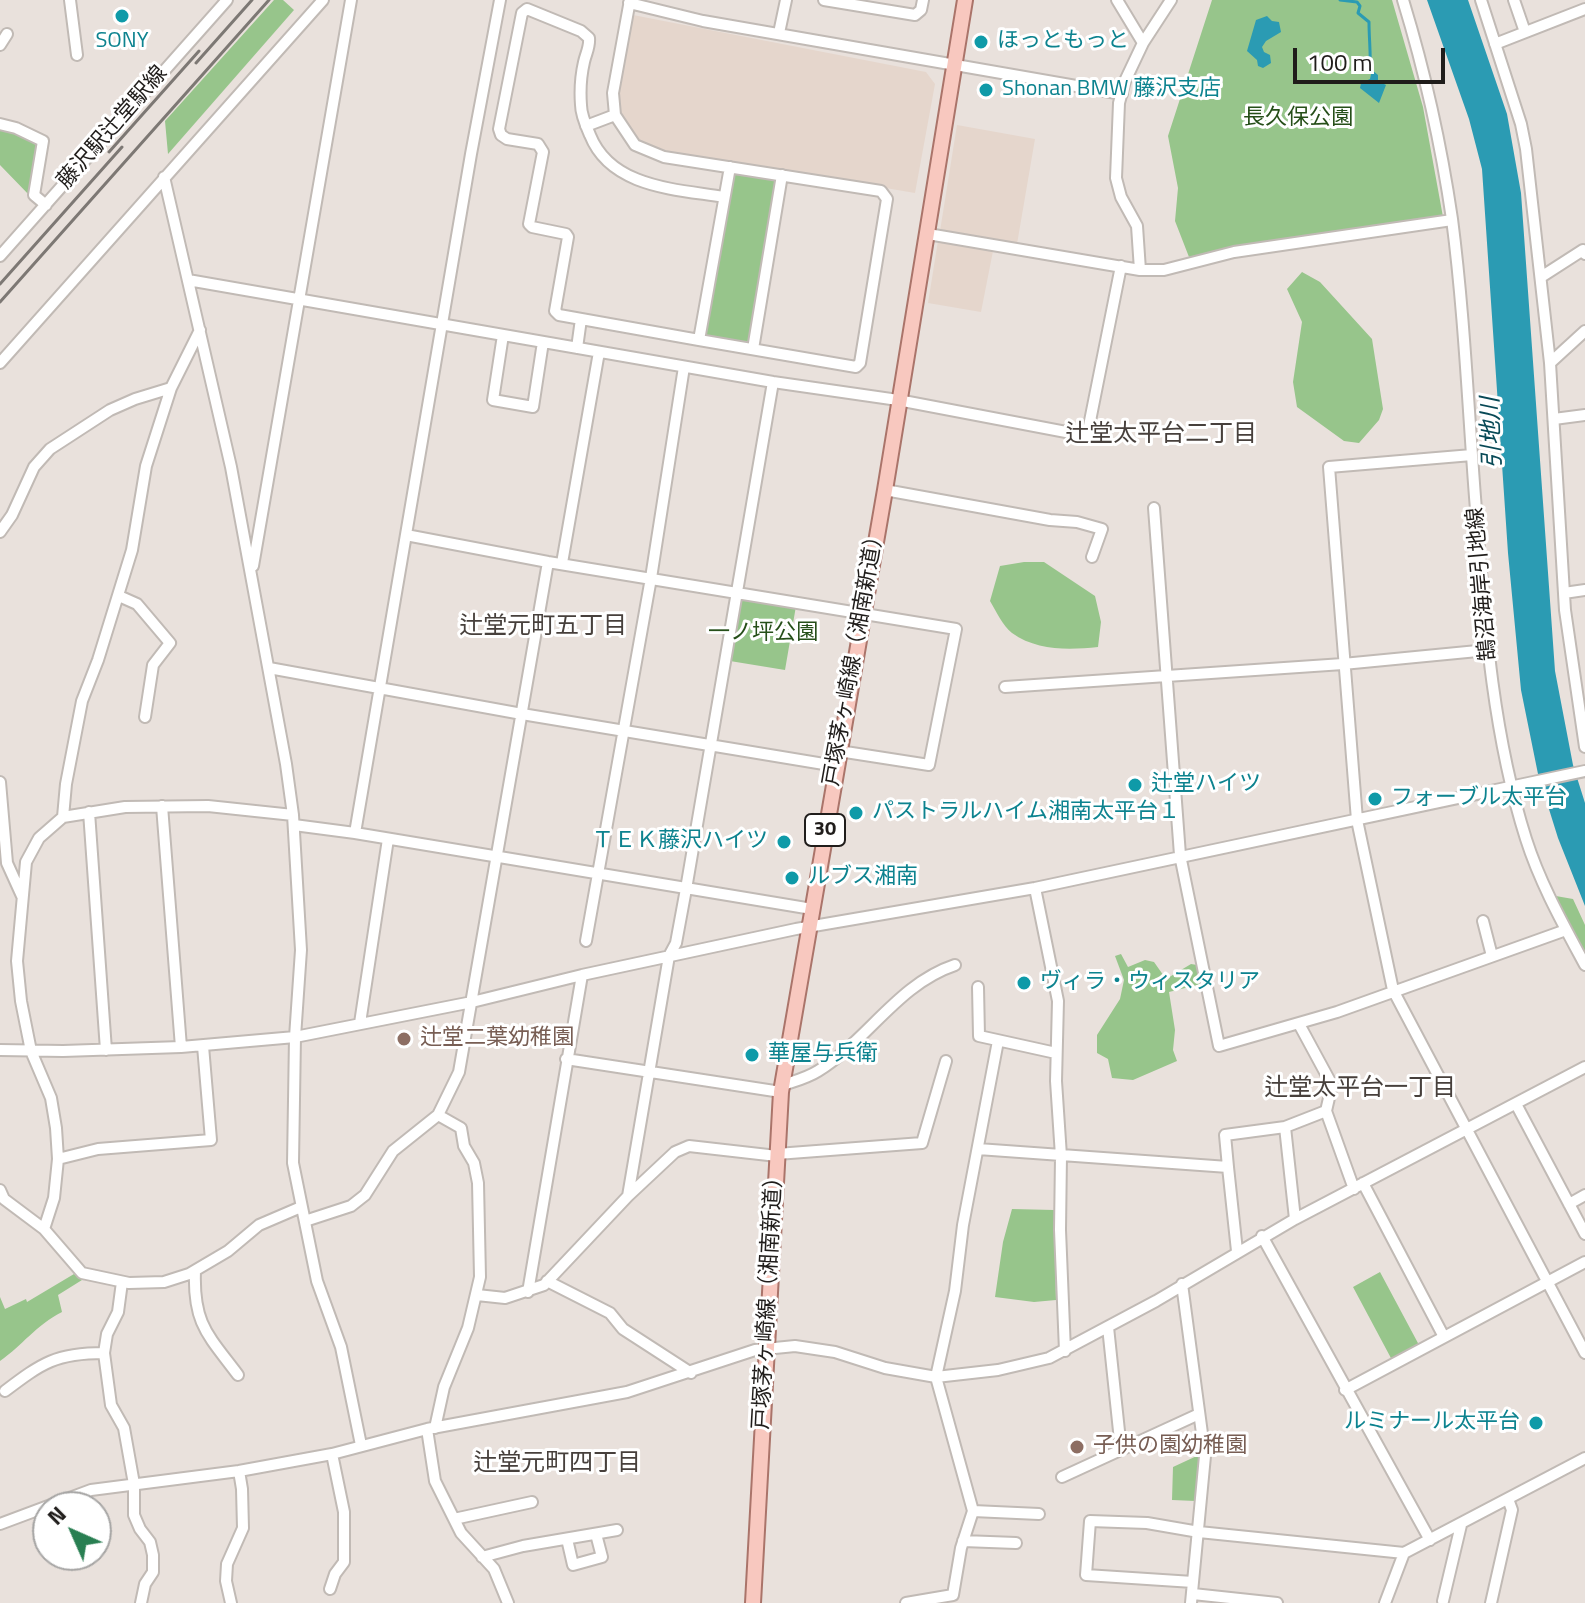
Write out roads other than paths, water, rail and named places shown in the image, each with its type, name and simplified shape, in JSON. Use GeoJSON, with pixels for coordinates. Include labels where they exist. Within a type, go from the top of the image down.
{"type":"FeatureCollection","features":[{"type":"Feature","properties":{"kind":"main road","name":"戸塚茅ヶ崎線（湘南新道）"},"geometry":{"type":"LineString","coordinates":[[753,1603],[782,1088],[965,0]]}},
{"type":"Feature","properties":{"kind":"street"},"geometry":{"type":"LineString","coordinates":[[70,0],[77,55]]}},
{"type":"Feature","properties":{"kind":"street","name":"藤沢駅辻堂駅線"},"geometry":{"type":"LineString","coordinates":[[0,256],[227,0]]}},
{"type":"Feature","properties":{"kind":"street"},"geometry":{"type":"LineString","coordinates":[[0,363],[323,0]]}},
{"type":"Feature","properties":{"kind":"street"},"geometry":{"type":"LineString","coordinates":[[251,576],[351,0]]}},
{"type":"Feature","properties":{"kind":"street"},"geometry":{"type":"LineString","coordinates":[[355,833],[500,0]]}},
{"type":"Feature","properties":{"kind":"street"},"geometry":{"type":"LineString","coordinates":[[779,33],[786,0]]}},
{"type":"Feature","properties":{"kind":"street"},"geometry":{"type":"LineString","coordinates":[[824,0],[871,4],[915,15],[921,10],[923,0]]}},
{"type":"Feature","properties":{"kind":"street"},"geometry":{"type":"LineString","coordinates":[[1117,0],[1143,43]]}},
{"type":"Feature","properties":{"kind":"street"},"geometry":{"type":"LineString","coordinates":[[1140,270],[1137,226],[1121,197],[1116,178],[1122,94],[1143,43],[1171,0]]}},
{"type":"Feature","properties":{"kind":"street","name":"鵠沼海岸引地線"},"geometry":{"type":"LineString","coordinates":[[1403,0],[1430,99],[1452,220],[1488,650],[1513,786],[1537,869],[1585,965]]}},
{"type":"Feature","properties":{"kind":"street"},"geometry":{"type":"LineString","coordinates":[[1481,0],[1521,124],[1550,363],[1564,593],[1578,714],[1585,747]]}},
{"type":"Feature","properties":{"kind":"street"},"geometry":{"type":"LineString","coordinates":[[1514,0],[1525,32]]}},
{"type":"Feature","properties":{"kind":"street"},"geometry":{"type":"LineString","coordinates":[[724,197],[654,185],[628,177],[606,160],[592,142],[581,108],[583,65],[589,38],[581,31],[527,9],[522,13],[499,129],[507,139],[538,144],[542,148],[529,224],[568,237],[555,311],[559,315],[856,367],[860,363],[887,199],[881,191],[664,157],[635,145],[615,115],[613,93],[629,2],[703,21],[1122,94]]}},
{"type":"Feature","properties":{"kind":"street"},"geometry":{"type":"LineString","coordinates":[[1495,44],[1585,9]]}},
{"type":"Feature","properties":{"kind":"street"},"geometry":{"type":"LineString","coordinates":[[0,45],[7,34]]}},
{"type":"Feature","properties":{"kind":"street"},"geometry":{"type":"LineString","coordinates":[[586,126],[615,115]]}},
{"type":"Feature","properties":{"kind":"street"},"geometry":{"type":"LineString","coordinates":[[0,124],[43,141],[34,195],[46,205]]}},
{"type":"Feature","properties":{"kind":"street"},"geometry":{"type":"LineString","coordinates":[[699,340],[730,167]]}},
{"type":"Feature","properties":{"kind":"street"},"geometry":{"type":"LineString","coordinates":[[753,349],[782,175]]}},
{"type":"Feature","properties":{"kind":"street"},"geometry":{"type":"LineString","coordinates":[[164,177],[231,467],[294,820],[301,950],[295,1037],[293,1163],[317,1281],[341,1347],[361,1445]]}},
{"type":"Feature","properties":{"kind":"street"},"geometry":{"type":"LineString","coordinates":[[928,234],[1140,270],[1164,270],[1234,252],[1452,220]]}},
{"type":"Feature","properties":{"kind":"street"},"geometry":{"type":"LineString","coordinates":[[1541,277],[1583,250],[1585,254]]}},
{"type":"Feature","properties":{"kind":"street"},"geometry":{"type":"LineString","coordinates":[[188,280],[684,367],[898,400],[1087,436],[1121,266]]}},
{"type":"Feature","properties":{"kind":"street"},"geometry":{"type":"LineString","coordinates":[[577,348],[581,319]]}},
{"type":"Feature","properties":{"kind":"street"},"geometry":{"type":"LineString","coordinates":[[63,817],[82,701],[132,550],[146,466],[171,388],[200,330]]}},
{"type":"Feature","properties":{"kind":"street"},"geometry":{"type":"LineString","coordinates":[[1550,363],[1585,331]]}},
{"type":"Feature","properties":{"kind":"street"},"geometry":{"type":"LineString","coordinates":[[503,335],[493,400],[533,407],[543,342]]}},
{"type":"Feature","properties":{"kind":"street"},"geometry":{"type":"LineString","coordinates":[[562,563],[599,352]]}},
{"type":"Feature","properties":{"kind":"street"},"geometry":{"type":"LineString","coordinates":[[586,941],[651,578],[684,367]]}},
{"type":"Feature","properties":{"kind":"street"},"geometry":{"type":"LineString","coordinates":[[628,1196],[669,956],[676,943],[686,889],[773,382]]}},
{"type":"Feature","properties":{"kind":"street"},"geometry":{"type":"LineString","coordinates":[[0,532],[12,515],[34,467],[50,449],[110,410],[171,388]]}},
{"type":"Feature","properties":{"kind":"street"},"geometry":{"type":"LineString","coordinates":[[1554,419],[1585,415]]}},
{"type":"Feature","properties":{"kind":"street"},"geometry":{"type":"LineString","coordinates":[[1472,455],[1329,467],[1357,820],[1393,990],[1585,1353]]}},
{"type":"Feature","properties":{"kind":"street"},"geometry":{"type":"LineString","coordinates":[[885,490],[1050,520],[1077,522],[1102,529],[1092,557]]}},
{"type":"Feature","properties":{"kind":"street"},"geometry":{"type":"LineString","coordinates":[[1154,508],[1180,855],[1219,1046],[1299,1024],[1566,930]]}},
{"type":"Feature","properties":{"kind":"street"},"geometry":{"type":"LineString","coordinates":[[269,668],[711,745],[929,765],[956,629],[548,562],[406,535]]}},
{"type":"Feature","properties":{"kind":"street"},"geometry":{"type":"LineString","coordinates":[[305,1221],[351,1206],[365,1195],[393,1151],[438,1115],[459,1072],[548,562]]}},
{"type":"Feature","properties":{"kind":"street"},"geometry":{"type":"LineString","coordinates":[[1564,593],[1585,590]]}},
{"type":"Feature","properties":{"kind":"street"},"geometry":{"type":"LineString","coordinates":[[119,596],[137,604],[170,643],[153,665],[145,717]]}},
{"type":"Feature","properties":{"kind":"street"},"geometry":{"type":"LineString","coordinates":[[1005,687],[1343,664],[1488,650]]}},
{"type":"Feature","properties":{"kind":"street"},"geometry":{"type":"LineString","coordinates":[[0,1050],[181,1047],[295,1037],[472,1002],[669,956],[1035,888],[1579,772]]}},
{"type":"Feature","properties":{"kind":"street"},"geometry":{"type":"LineString","coordinates":[[0,782],[7,863],[23,898]]}},
{"type":"Feature","properties":{"kind":"street"},"geometry":{"type":"LineString","coordinates":[[162,806],[181,1047]]}},
{"type":"Feature","properties":{"kind":"street"},"geometry":{"type":"LineString","coordinates":[[44,1229],[54,1198],[58,1159],[51,1098],[31,1051],[17,961],[26,862],[39,838],[63,817],[125,807],[208,806],[497,858],[812,909]]}},
{"type":"Feature","properties":{"kind":"street"},"geometry":{"type":"LineString","coordinates":[[89,812],[106,1050]]}},
{"type":"Feature","properties":{"kind":"street"},"geometry":{"type":"LineString","coordinates":[[360,1023],[388,839]]}},
{"type":"Feature","properties":{"kind":"street"},"geometry":{"type":"LineString","coordinates":[[1035,888],[1058,1001],[1056,1053],[1065,1351]]}},
{"type":"Feature","properties":{"kind":"street"},"geometry":{"type":"LineString","coordinates":[[1483,921],[1492,956]]}},
{"type":"Feature","properties":{"kind":"street"},"geometry":{"type":"LineString","coordinates":[[566,1059],[651,1073],[782,1088],[819,1071],[919,982],[955,965]]}},
{"type":"Feature","properties":{"kind":"street"},"geometry":{"type":"LineString","coordinates":[[528,1292],[582,975]]}},
{"type":"Feature","properties":{"kind":"street"},"geometry":{"type":"LineString","coordinates":[[978,987],[979,1036],[1056,1053]]}},
{"type":"Feature","properties":{"kind":"street"},"geometry":{"type":"LineString","coordinates":[[1299,1024],[1332,1085],[1326,1111],[1359,1186],[1444,1337]]}},
{"type":"Feature","properties":{"kind":"street"},"geometry":{"type":"LineString","coordinates":[[906,1603],[953,1595],[963,1541],[973,1511],[936,1377],[955,1291],[963,1225],[998,1041]]}},
{"type":"Feature","properties":{"kind":"street"},"geometry":{"type":"LineString","coordinates":[[58,1159],[113,1147],[211,1140],[203,1046]]}},
{"type":"Feature","properties":{"kind":"street"},"geometry":{"type":"LineString","coordinates":[[477,1295],[505,1298],[528,1292],[547,1281],[628,1196],[675,1152],[689,1146],[777,1155],[922,1143],[946,1061]]}},
{"type":"Feature","properties":{"kind":"street"},"geometry":{"type":"LineString","coordinates":[[0,1524],[91,1490],[239,1471],[332,1454],[431,1428],[627,1392],[755,1350],[795,1346],[835,1352],[885,1368],[936,1377],[998,1370],[1049,1358],[1108,1327],[1262,1236],[1585,1067]]}},
{"type":"Feature","properties":{"kind":"street"},"geometry":{"type":"LineString","coordinates":[[1516,1104],[1585,1234]]}},
{"type":"Feature","properties":{"kind":"street"},"geometry":{"type":"LineString","coordinates":[[1237,1251],[1225,1135],[1285,1127],[1326,1111]]}},
{"type":"Feature","properties":{"kind":"street"},"geometry":{"type":"LineString","coordinates":[[438,1115],[461,1128],[464,1146],[474,1163],[478,1183],[480,1277],[468,1328],[431,1428],[435,1481],[461,1533],[494,1569],[508,1603]]}},
{"type":"Feature","properties":{"kind":"street"},"geometry":{"type":"LineString","coordinates":[[1285,1127],[1295,1219]]}},
{"type":"Feature","properties":{"kind":"street"},"geometry":{"type":"LineString","coordinates":[[978,1149],[1228,1167]]}},
{"type":"Feature","properties":{"kind":"street"},"geometry":{"type":"LineString","coordinates":[[1569,1204],[1585,1195]]}},
{"type":"Feature","properties":{"kind":"street"},"geometry":{"type":"LineString","coordinates":[[1,1196],[44,1229],[82,1273],[122,1282],[164,1282],[195,1271],[228,1251],[259,1225],[301,1207]]}},
{"type":"Feature","properties":{"kind":"street"},"geometry":{"type":"LineString","coordinates":[[1262,1236],[1430,1540]]}},
{"type":"Feature","properties":{"kind":"street"},"geometry":{"type":"LineString","coordinates":[[1345,1390],[1585,1262]]}},
{"type":"Feature","properties":{"kind":"street"},"geometry":{"type":"LineString","coordinates":[[195,1271],[194,1301],[200,1320],[238,1375]]}},
{"type":"Feature","properties":{"kind":"street"},"geometry":{"type":"LineString","coordinates":[[547,1281],[610,1313],[623,1329],[691,1373]]}},
{"type":"Feature","properties":{"kind":"street"},"geometry":{"type":"LineString","coordinates":[[122,1282],[118,1312],[107,1334],[104,1353],[111,1405],[124,1428],[134,1484],[134,1515],[150,1542],[153,1555],[153,1572],[145,1584],[141,1603]]}},
{"type":"Feature","properties":{"kind":"street"},"geometry":{"type":"LineString","coordinates":[[1182,1284],[1205,1456],[1192,1599],[1277,1603]]}},
{"type":"Feature","properties":{"kind":"street"},"geometry":{"type":"LineString","coordinates":[[1108,1327],[1121,1450]]}},
{"type":"Feature","properties":{"kind":"street"},"geometry":{"type":"LineString","coordinates":[[5,1391],[54,1358],[104,1353]]}},
{"type":"Feature","properties":{"kind":"street"},"geometry":{"type":"LineString","coordinates":[[1062,1477],[1199,1414]]}},
{"type":"Feature","properties":{"kind":"street"},"geometry":{"type":"LineString","coordinates":[[330,1589],[335,1574],[344,1562],[344,1512],[332,1454]]}},
{"type":"Feature","properties":{"kind":"street"},"geometry":{"type":"LineString","coordinates":[[1193,1582],[1086,1575],[1090,1521],[1147,1523],[1199,1532],[1404,1553],[1585,1458]]}},
{"type":"Feature","properties":{"kind":"street"},"geometry":{"type":"LineString","coordinates":[[231,1603],[226,1581],[227,1564],[243,1528],[239,1471]]}},
{"type":"Feature","properties":{"kind":"street"},"geometry":{"type":"LineString","coordinates":[[1491,1603],[1512,1510],[1508,1499]]}},
{"type":"Feature","properties":{"kind":"street"},"geometry":{"type":"LineString","coordinates":[[454,1519],[532,1502]]}},
{"type":"Feature","properties":{"kind":"street"},"geometry":{"type":"LineString","coordinates":[[973,1511],[1039,1514]]}},
{"type":"Feature","properties":{"kind":"street"},"geometry":{"type":"LineString","coordinates":[[1443,1601],[1461,1525]]}},
{"type":"Feature","properties":{"kind":"street"},"geometry":{"type":"LineString","coordinates":[[482,1557],[523,1546],[617,1530]]}},
{"type":"Feature","properties":{"kind":"street"},"geometry":{"type":"LineString","coordinates":[[567,1539],[573,1565],[602,1557],[596,1534]]}},
{"type":"Feature","properties":{"kind":"street"},"geometry":{"type":"LineString","coordinates":[[963,1541],[1016,1543]]}},
{"type":"Feature","properties":{"kind":"street"},"geometry":{"type":"LineString","coordinates":[[1385,1603],[1404,1553]]}},
{"type":"Feature","properties":{"kind":"water"},"geometry":{"type":"Polygon","coordinates":[[[1427,0],[1468,0],[1507,114],[1521,193],[1555,671],[1573,765],[1585,803],[1585,906],[1558,838],[1538,774],[1521,690],[1508,553],[1482,169],[1469,119],[1427,0]]]}},
{"type":"Feature","properties":{"kind":"water"},"geometry":{"type":"Polygon","coordinates":[[[1267,16],[1279,22],[1281,32],[1262,47],[1270,55],[1271,63],[1263,68],[1247,51],[1256,20],[1267,16]]]}},
{"type":"Feature","properties":{"kind":"water"},"geometry":{"type":"Polygon","coordinates":[[[1372,70],[1378,75],[1378,81],[1386,85],[1379,103],[1360,88],[1361,83],[1370,79],[1372,70]]]}},
{"type":"Feature","properties":{"kind":"waterway"},"geometry":{"type":"LineString","coordinates":[[1340,0],[1357,2],[1360,6],[1358,13],[1369,22],[1370,70]]}},
{"type":"Feature","properties":{"kind":"railway"},"geometry":{"type":"LineString","coordinates":[[196,63],[252,0]]}},
{"type":"Feature","properties":{"kind":"railway"},"geometry":{"type":"LineString","coordinates":[[0,302],[269,0]]}},
{"type":"Feature","properties":{"kind":"railway"},"geometry":{"type":"LineString","coordinates":[[109,152],[199,51]]}},
{"type":"Feature","properties":{"kind":"railway"},"geometry":{"type":"LineString","coordinates":[[0,284],[122,147]]}},
{"type":"Feature","properties":{"kind":"place","name":"SONY"},"geometry":{"type":"Point","coordinates":[122,16]}},
{"type":"Feature","properties":{"kind":"place","name":"ほっともっと"},"geometry":{"type":"Point","coordinates":[981,42]}},
{"type":"Feature","properties":{"kind":"place","name":"Shonan BMW 藤沢支店"},"geometry":{"type":"Point","coordinates":[986,90]}},
{"type":"Feature","properties":{"kind":"place","name":"辻堂ハイツ"},"geometry":{"type":"Point","coordinates":[1135,785]}},
{"type":"Feature","properties":{"kind":"place","name":"フォーブル太平台"},"geometry":{"type":"Point","coordinates":[1375,799]}},
{"type":"Feature","properties":{"kind":"place","name":"パストラルハイム湘南太平台１"},"geometry":{"type":"Point","coordinates":[856,813]}},
{"type":"Feature","properties":{"kind":"place","name":"ＴＥＫ藤沢ハイツ"},"geometry":{"type":"Point","coordinates":[784,842]}},
{"type":"Feature","properties":{"kind":"place","name":"ルブス湘南"},"geometry":{"type":"Point","coordinates":[792,878]}},
{"type":"Feature","properties":{"kind":"place","name":"ヴィラ・ウィスタリア"},"geometry":{"type":"Point","coordinates":[1024,983]}},
{"type":"Feature","properties":{"kind":"place","name":"辻堂二葉幼稚園"},"geometry":{"type":"Point","coordinates":[404,1039]}},
{"type":"Feature","properties":{"kind":"place","name":"華屋与兵衛"},"geometry":{"type":"Point","coordinates":[752,1055]}},
{"type":"Feature","properties":{"kind":"place","name":"ルミナール太平台"},"geometry":{"type":"Point","coordinates":[1536,1423]}},
{"type":"Feature","properties":{"kind":"place","name":"子供の園幼稚園"},"geometry":{"type":"Point","coordinates":[1077,1447]}},
{"type":"Feature","properties":{"kind":"district","name":"辻堂太平台二丁目"},"geometry":{"type":"Point","coordinates":[1161,435]}},
{"type":"Feature","properties":{"kind":"district","name":"辻堂元町五丁目"},"geometry":{"type":"Point","coordinates":[543,627]}},
{"type":"Feature","properties":{"kind":"district","name":"辻堂太平台一丁目"},"geometry":{"type":"Point","coordinates":[1360,1089]}},
{"type":"Feature","properties":{"kind":"district","name":"辻堂元町四丁目"},"geometry":{"type":"Point","coordinates":[557,1464]}},
{"type":"Feature","properties":{"kind":"park label","name":"長久保公園"},"geometry":{"type":"Point","coordinates":[1298,119]}},
{"type":"Feature","properties":{"kind":"park label","name":"一ノ坪公園"},"geometry":{"type":"Point","coordinates":[763,634]}},
{"type":"Feature","properties":{"kind":"water label","name":"引地川"},"geometry":{"type":"Point","coordinates":[1493,433]}}]}
